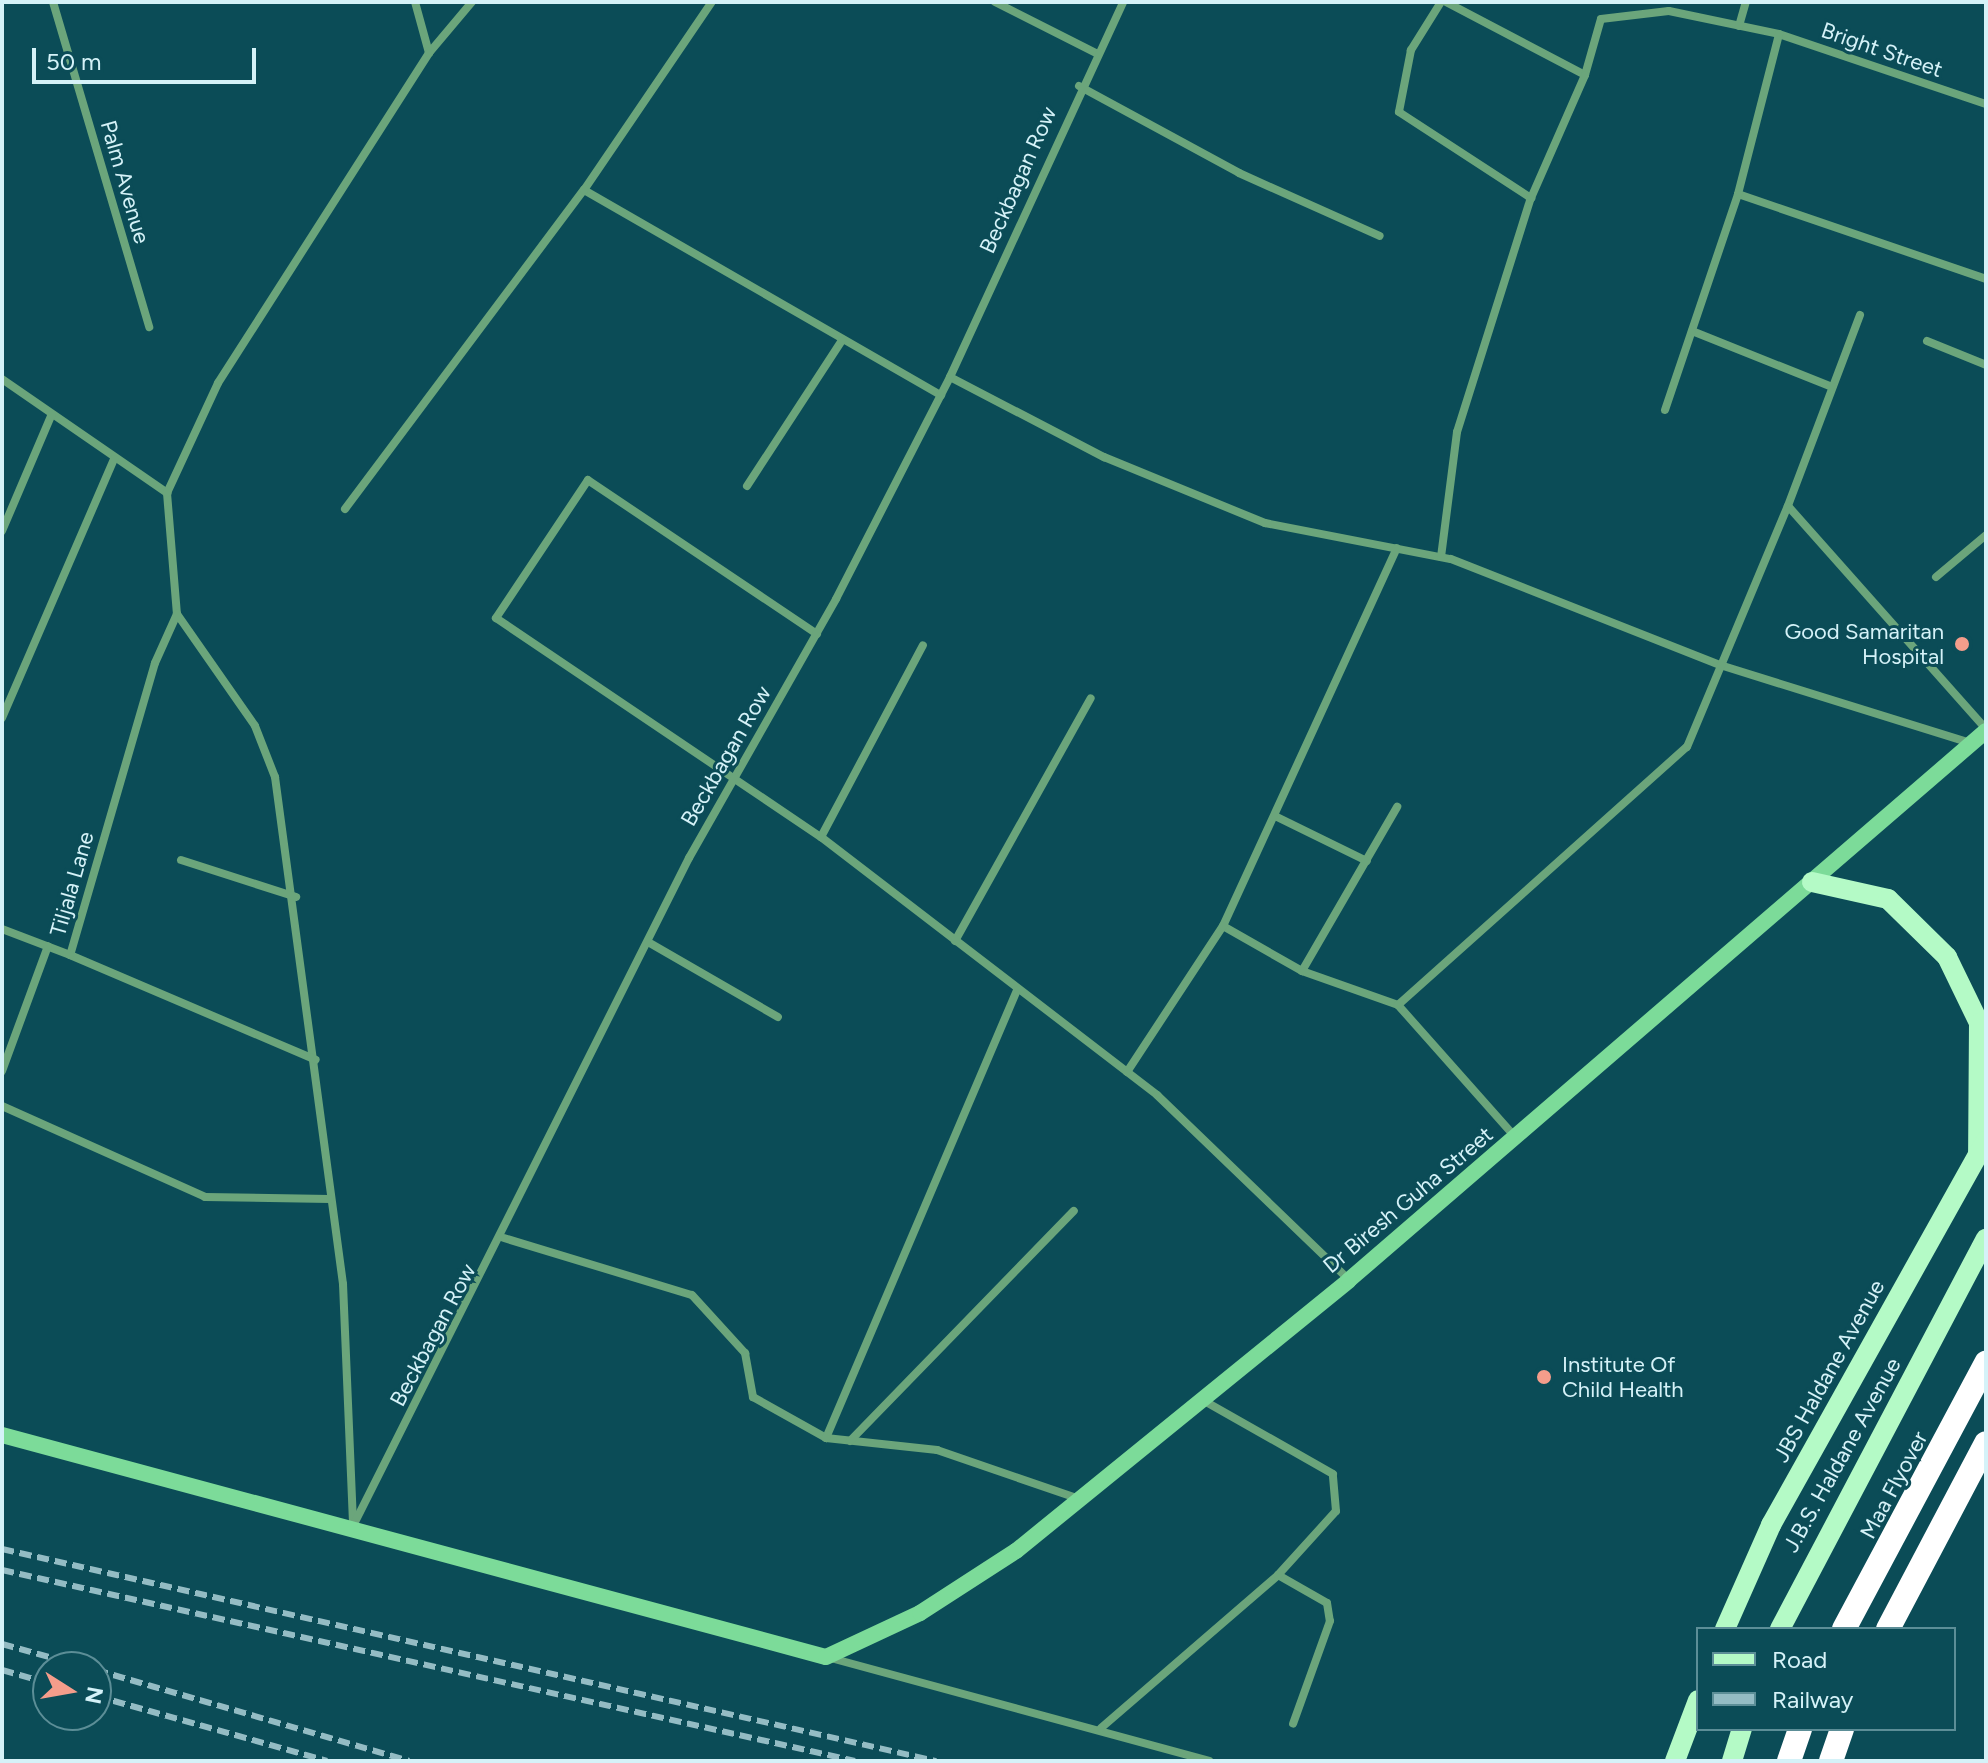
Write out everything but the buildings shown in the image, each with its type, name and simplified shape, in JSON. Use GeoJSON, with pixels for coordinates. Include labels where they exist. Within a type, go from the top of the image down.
{"type":"FeatureCollection","features":[{"type":"Feature","properties":{"kind":"highway","name":"Maa Flyover"},"geometry":{"type":"LineString","coordinates":[[1845,1627],[1986,1363]]}},
{"type":"Feature","properties":{"kind":"highway"},"geometry":{"type":"LineString","coordinates":[[1889,1627],[1986,1443]]}},
{"type":"Feature","properties":{"kind":"highway"},"geometry":{"type":"LineString","coordinates":[[1789,1761],[1799,1731]]}},
{"type":"Feature","properties":{"kind":"highway"},"geometry":{"type":"LineString","coordinates":[[1831,1761],[1841,1731]]}},
{"type":"Feature","properties":{"kind":"main road","name":"Dr Biresh Guha Street"},"geometry":{"type":"LineString","coordinates":[[826,1657],[920,1613],[1079,1499],[1349,1280],[1986,730]]}},
{"type":"Feature","properties":{"kind":"main road"},"geometry":{"type":"LineString","coordinates":[[1812,882],[1888,899],[1947,957],[1979,1023],[1982,1149]]}},
{"type":"Feature","properties":{"kind":"main road","name":"JBS Haldane Avenue"},"geometry":{"type":"LineString","coordinates":[[1726,1627],[1771,1525],[1982,1149]]}},
{"type":"Feature","properties":{"kind":"main road","name":"J.B.S. Haldane Avenue"},"geometry":{"type":"LineString","coordinates":[[1781,1627],[1986,1239]]}},
{"type":"Feature","properties":{"kind":"main road"},"geometry":{"type":"LineString","coordinates":[[2,1435],[353,1526],[826,1657]]}},
{"type":"Feature","properties":{"kind":"main road"},"geometry":{"type":"LineString","coordinates":[[1675,1761],[1696,1705]]}},
{"type":"Feature","properties":{"kind":"main road"},"geometry":{"type":"LineString","coordinates":[[1732,1761],[1741,1731]]}},
{"type":"Feature","properties":{"kind":"street","name":"Palm Avenue"},"geometry":{"type":"LineString","coordinates":[[53,2],[149,327]]}},
{"type":"Feature","properties":{"kind":"street"},"geometry":{"type":"LineString","coordinates":[[415,2],[429,53]]}},
{"type":"Feature","properties":{"kind":"street"},"geometry":{"type":"LineString","coordinates":[[2,379],[167,493],[218,383],[429,53],[472,2]]}},
{"type":"Feature","properties":{"kind":"street"},"geometry":{"type":"LineString","coordinates":[[345,509],[584,190],[712,2]]}},
{"type":"Feature","properties":{"kind":"street"},"geometry":{"type":"LineString","coordinates":[[995,2],[1096,53]]}},
{"type":"Feature","properties":{"kind":"street","name":"Beckbagan Row"},"geometry":{"type":"LineString","coordinates":[[353,1526],[504,1238],[732,777],[817,634],[941,395],[1079,86],[1123,2]]}},
{"type":"Feature","properties":{"kind":"street"},"geometry":{"type":"LineString","coordinates":[[1441,557],[1457,432],[1531,198],[1585,75],[1444,2],[1411,50],[1399,112],[1531,198]]}},
{"type":"Feature","properties":{"kind":"street"},"geometry":{"type":"LineString","coordinates":[[1739,26],[1746,2]]}},
{"type":"Feature","properties":{"kind":"street","name":"Bright Street"},"geometry":{"type":"LineString","coordinates":[[1585,75],[1601,19],[1670,7],[1779,34],[1986,104]]}},
{"type":"Feature","properties":{"kind":"street"},"geometry":{"type":"LineString","coordinates":[[1665,410],[1738,194],[1779,34]]}},
{"type":"Feature","properties":{"kind":"street"},"geometry":{"type":"LineString","coordinates":[[1079,86],[1239,173],[1380,236]]}},
{"type":"Feature","properties":{"kind":"street"},"geometry":{"type":"LineString","coordinates":[[584,190],[941,395]]}},
{"type":"Feature","properties":{"kind":"street"},"geometry":{"type":"LineString","coordinates":[[1738,194],[1986,279]]}},
{"type":"Feature","properties":{"kind":"street"},"geometry":{"type":"LineString","coordinates":[[1398,1005],[1461,943],[1650,788],[1687,747],[1788,506],[1860,315]]}},
{"type":"Feature","properties":{"kind":"street"},"geometry":{"type":"LineString","coordinates":[[1692,331],[1832,387]]}},
{"type":"Feature","properties":{"kind":"street"},"geometry":{"type":"LineString","coordinates":[[747,486],[842,340]]}},
{"type":"Feature","properties":{"kind":"street"},"geometry":{"type":"LineString","coordinates":[[1927,341],[1986,365]]}},
{"type":"Feature","properties":{"kind":"street"},"geometry":{"type":"LineString","coordinates":[[950,377],[1104,457],[1265,523],[1441,557],[1720,665],[1972,744]]}},
{"type":"Feature","properties":{"kind":"street"},"geometry":{"type":"LineString","coordinates":[[2,531],[52,414]]}},
{"type":"Feature","properties":{"kind":"street"},"geometry":{"type":"LineString","coordinates":[[2,718],[114,459]]}},
{"type":"Feature","properties":{"kind":"street"},"geometry":{"type":"LineString","coordinates":[[817,634],[588,480],[496,618],[821,837],[1127,1072],[1349,1280]]}},
{"type":"Feature","properties":{"kind":"street","name":"Tiljala Lane"},"geometry":{"type":"LineString","coordinates":[[167,493],[177,614],[155,663],[70,955],[316,1060]]}},
{"type":"Feature","properties":{"kind":"street"},"geometry":{"type":"LineString","coordinates":[[1788,506],[1986,730]]}},
{"type":"Feature","properties":{"kind":"street"},"geometry":{"type":"LineString","coordinates":[[1936,577],[1986,535]]}},
{"type":"Feature","properties":{"kind":"street"},"geometry":{"type":"LineString","coordinates":[[1127,1072],[1223,926],[1277,817],[1397,548]]}},
{"type":"Feature","properties":{"kind":"street"},"geometry":{"type":"LineString","coordinates":[[177,614],[255,726],[275,777],[296,897],[330,1199],[343,1284],[353,1526]]}},
{"type":"Feature","properties":{"kind":"street"},"geometry":{"type":"LineString","coordinates":[[821,837],[923,645]]}},
{"type":"Feature","properties":{"kind":"street"},"geometry":{"type":"LineString","coordinates":[[955,941],[1091,698]]}},
{"type":"Feature","properties":{"kind":"street"},"geometry":{"type":"LineString","coordinates":[[1302,971],[1397,807]]}},
{"type":"Feature","properties":{"kind":"street"},"geometry":{"type":"LineString","coordinates":[[1277,817],[1367,861]]}},
{"type":"Feature","properties":{"kind":"street"},"geometry":{"type":"LineString","coordinates":[[181,860],[296,897]]}},
{"type":"Feature","properties":{"kind":"street"},"geometry":{"type":"LineString","coordinates":[[1223,926],[1302,971],[1398,1005],[1515,1137]]}},
{"type":"Feature","properties":{"kind":"street"},"geometry":{"type":"LineString","coordinates":[[2,929],[70,955]]}},
{"type":"Feature","properties":{"kind":"street"},"geometry":{"type":"LineString","coordinates":[[648,942],[778,1017]]}},
{"type":"Feature","properties":{"kind":"street"},"geometry":{"type":"LineString","coordinates":[[2,1071],[48,946]]}},
{"type":"Feature","properties":{"kind":"street"},"geometry":{"type":"LineString","coordinates":[[826,1438],[1017,990]]}},
{"type":"Feature","properties":{"kind":"street"},"geometry":{"type":"LineString","coordinates":[[2,1106],[205,1197],[330,1199]]}},
{"type":"Feature","properties":{"kind":"street"},"geometry":{"type":"LineString","coordinates":[[850,1441],[1074,1211]]}},
{"type":"Feature","properties":{"kind":"street"},"geometry":{"type":"LineString","coordinates":[[504,1238],[692,1295],[745,1353],[753,1397],[826,1438],[937,1450],[1079,1499]]}},
{"type":"Feature","properties":{"kind":"street"},"geometry":{"type":"LineString","coordinates":[[1101,1728],[1278,1575],[1336,1511],[1333,1474],[1202,1399]]}},
{"type":"Feature","properties":{"kind":"street"},"geometry":{"type":"LineString","coordinates":[[1278,1575],[1327,1603],[1330,1621],[1293,1724]]}},
{"type":"Feature","properties":{"kind":"street"},"geometry":{"type":"LineString","coordinates":[[826,1657],[1101,1728],[1209,1761]]}},
{"type":"Feature","properties":{"kind":"railway"},"geometry":{"type":"LineString","coordinates":[[2,1549],[936,1761]]}},
{"type":"Feature","properties":{"kind":"railway"},"geometry":{"type":"LineString","coordinates":[[2,1570],[855,1761]]}},
{"type":"Feature","properties":{"kind":"railway"},"geometry":{"type":"LineString","coordinates":[[2,1644],[32,1652]]}},
{"type":"Feature","properties":{"kind":"railway"},"geometry":{"type":"LineString","coordinates":[[2,1670],[32,1678]]}},
{"type":"Feature","properties":{"kind":"railway"},"geometry":{"type":"LineString","coordinates":[[112,1675],[409,1761]]}},
{"type":"Feature","properties":{"kind":"railway"},"geometry":{"type":"LineString","coordinates":[[112,1701],[327,1761]]}},
{"type":"Feature","properties":{"kind":"place","name":"Good Samaritan Hospital"},"geometry":{"type":"Point","coordinates":[1962,644]}},
{"type":"Feature","properties":{"kind":"place","name":"Institute Of Child Health"},"geometry":{"type":"Point","coordinates":[1544,1377]}}]}
